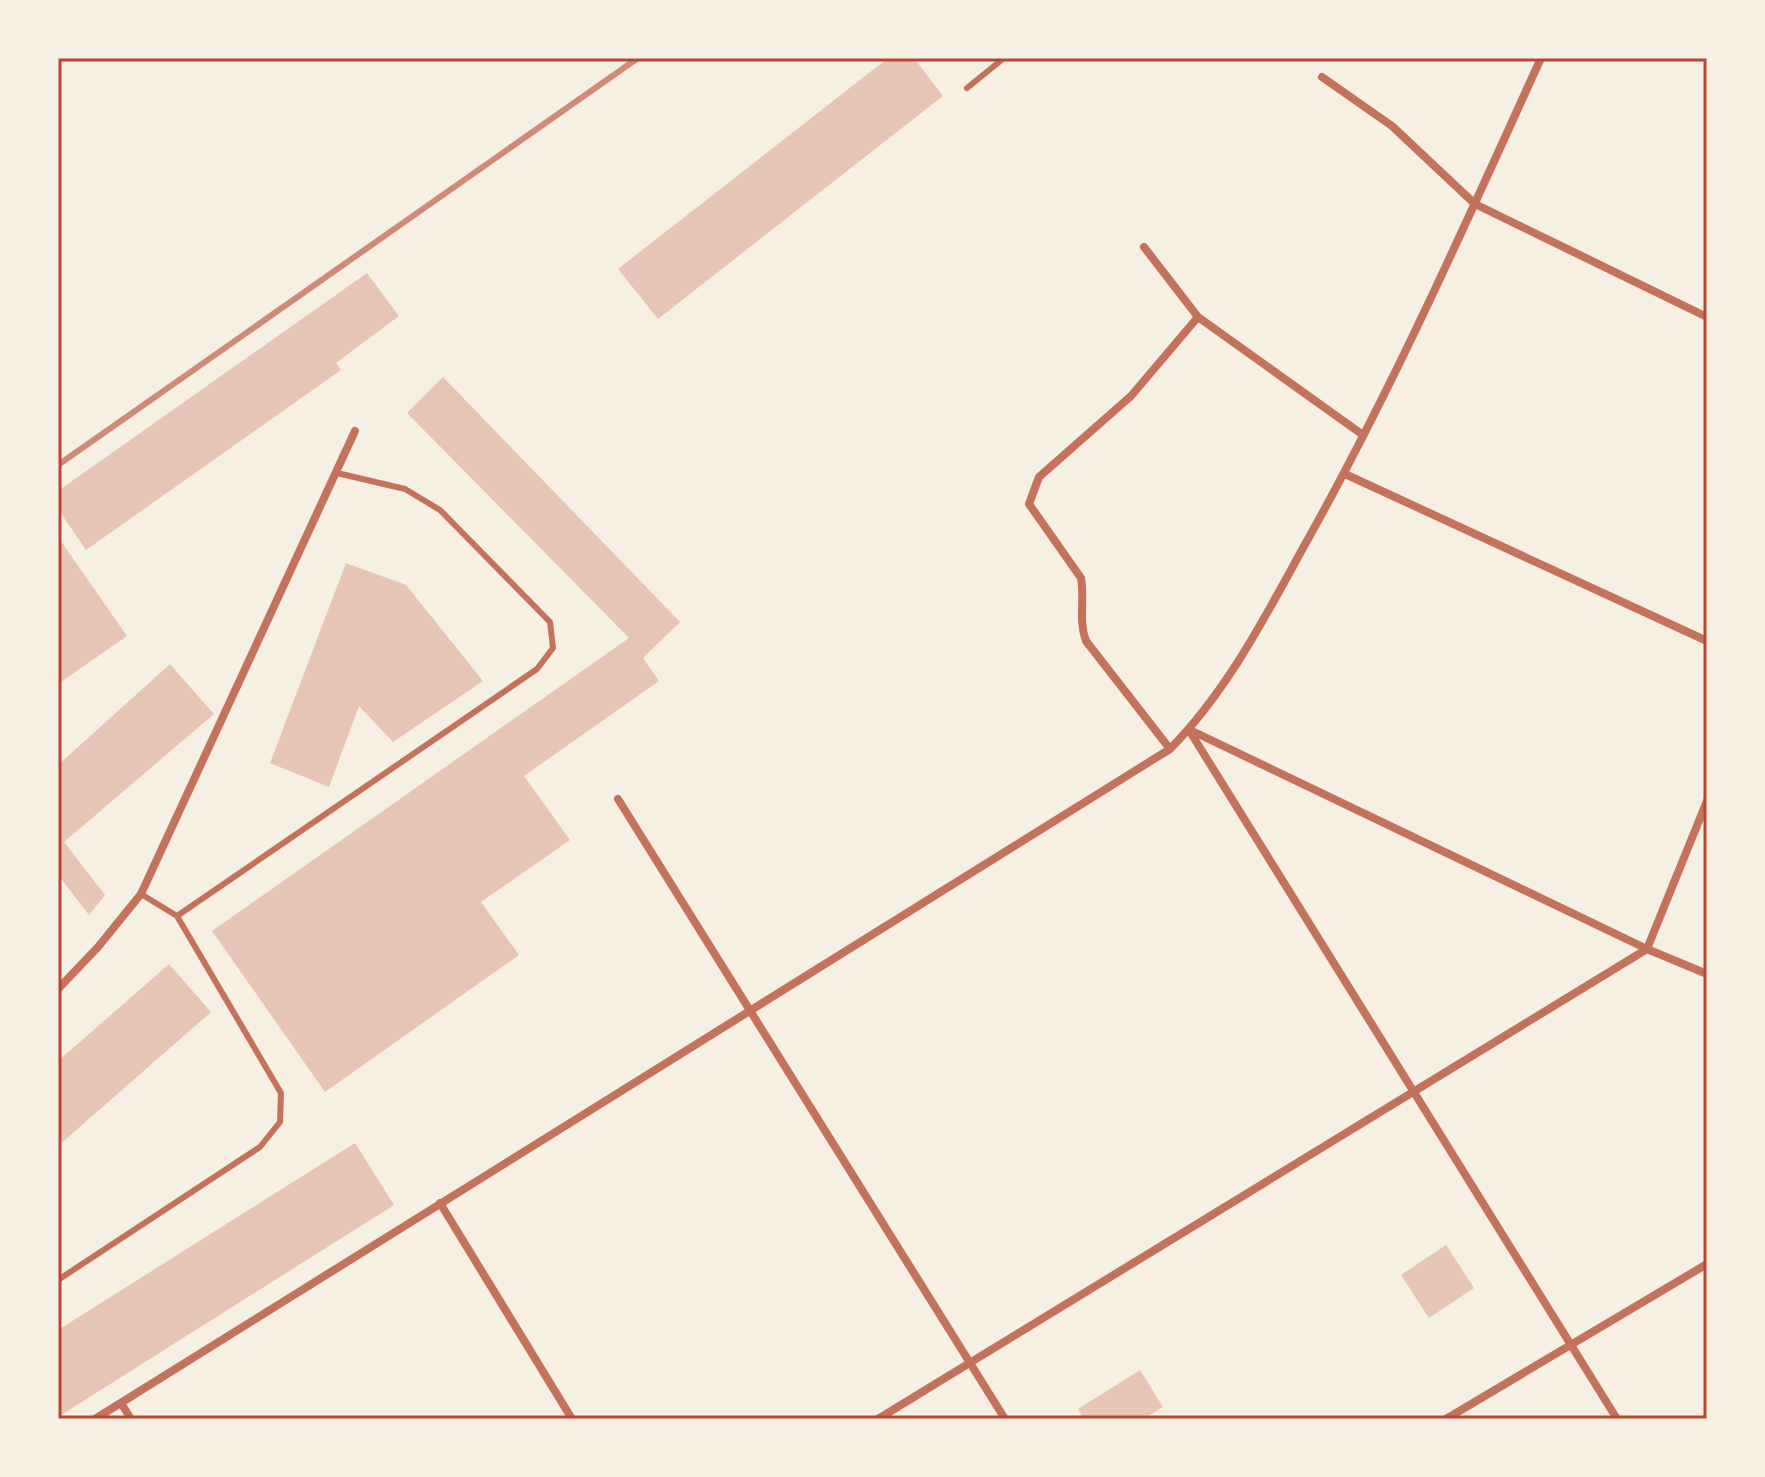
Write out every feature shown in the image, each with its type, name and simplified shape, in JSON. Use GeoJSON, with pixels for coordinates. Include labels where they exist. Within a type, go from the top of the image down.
{"type":"FeatureCollection","features":[{"type":"Feature","properties":{"kind":"street"},"geometry":{"type":"LineString","coordinates":[[95,1419],[1170,749],[1189,730],[1239,664],[1345,474],[1475,204],[1541,58]]}},
{"type":"Feature","properties":{"kind":"street"},"geometry":{"type":"LineString","coordinates":[[1322,77],[1392,126],[1475,204],[1707,317]]}},
{"type":"Feature","properties":{"kind":"street"},"geometry":{"type":"LineString","coordinates":[[1144,247],[1198,317],[1363,435]]}},
{"type":"Feature","properties":{"kind":"street"},"geometry":{"type":"LineString","coordinates":[[1170,749],[1086,641],[1080,625],[1084,592],[1081,578],[1029,504],[1039,477],[1131,396],[1198,317]]}},
{"type":"Feature","properties":{"kind":"street"},"geometry":{"type":"LineString","coordinates":[[58,989],[98,947],[141,894],[355,431]]}},
{"type":"Feature","properties":{"kind":"street"},"geometry":{"type":"LineString","coordinates":[[1345,474],[1707,641]]}},
{"type":"Feature","properties":{"kind":"street"},"geometry":{"type":"LineString","coordinates":[[1189,730],[1647,949],[1707,974]]}},
{"type":"Feature","properties":{"kind":"street"},"geometry":{"type":"LineString","coordinates":[[1189,730],[1617,1419]]}},
{"type":"Feature","properties":{"kind":"street"},"geometry":{"type":"LineString","coordinates":[[618,799],[1005,1419]]}},
{"type":"Feature","properties":{"kind":"street"},"geometry":{"type":"LineString","coordinates":[[878,1419],[1647,949],[1707,801]]}},
{"type":"Feature","properties":{"kind":"street"},"geometry":{"type":"LineString","coordinates":[[440,1203],[572,1419]]}},
{"type":"Feature","properties":{"kind":"street"},"geometry":{"type":"LineString","coordinates":[[1446,1419],[1707,1264]]}},
{"type":"Feature","properties":{"kind":"street"},"geometry":{"type":"LineString","coordinates":[[121,1403],[131,1419]]}},
{"type":"Feature","properties":{"kind":"lane"},"geometry":{"type":"LineString","coordinates":[[967,88],[1004,58]]}},
{"type":"Feature","properties":{"kind":"lane"},"geometry":{"type":"LineString","coordinates":[[177,916],[537,669],[553,648],[550,622],[440,510],[405,489],[337,473]]}},
{"type":"Feature","properties":{"kind":"lane"},"geometry":{"type":"LineString","coordinates":[[58,1280],[260,1147],[280,1122],[281,1093],[177,916],[141,894]]}},
{"type":"Feature","properties":{"kind":"building"},"geometry":{"type":"Polygon","coordinates":[[[888,58],[914,58],[943,96],[658,319],[618,269],[888,58]]]}},
{"type":"Feature","properties":{"kind":"building"},"geometry":{"type":"Polygon","coordinates":[[[367,273],[399,316],[336,363],[341,370],[86,550],[58,509],[58,491],[367,273]]]}},
{"type":"Feature","properties":{"kind":"building"},"geometry":{"type":"Polygon","coordinates":[[[443,377],[680,622],[643,658],[659,681],[524,776],[570,840],[481,902],[519,955],[325,1092],[212,931],[629,638],[407,413],[443,377]]]}},
{"type":"Feature","properties":{"kind":"building"},"geometry":{"type":"Polygon","coordinates":[[[58,537],[127,636],[58,684],[58,537]]]}},
{"type":"Feature","properties":{"kind":"building"},"geometry":{"type":"Polygon","coordinates":[[[346,563],[406,585],[483,681],[393,742],[359,706],[329,787],[270,763],[346,563]]]}},
{"type":"Feature","properties":{"kind":"building"},"geometry":{"type":"Polygon","coordinates":[[[170,664],[214,714],[64,842],[105,895],[89,915],[58,875],[58,765],[170,664]]]}},
{"type":"Feature","properties":{"kind":"building"},"geometry":{"type":"Polygon","coordinates":[[[169,964],[211,1012],[58,1146],[58,1061],[169,964]]]}},
{"type":"Feature","properties":{"kind":"building"},"geometry":{"type":"Polygon","coordinates":[[[355,1143],[394,1205],[58,1417],[58,1330],[355,1143]]]}},
{"type":"Feature","properties":{"kind":"building"},"geometry":{"type":"Polygon","coordinates":[[[1446,1245],[1474,1288],[1429,1318],[1401,1275],[1446,1245]]]}},
{"type":"Feature","properties":{"kind":"building"},"geometry":{"type":"Polygon","coordinates":[[[1140,1370],[1163,1407],[1143,1419],[1084,1419],[1078,1409],[1140,1370]]]}},
{"type":"Feature","properties":{"kind":"railway"},"geometry":{"type":"LineString","coordinates":[[58,465],[638,58]]}}]}
